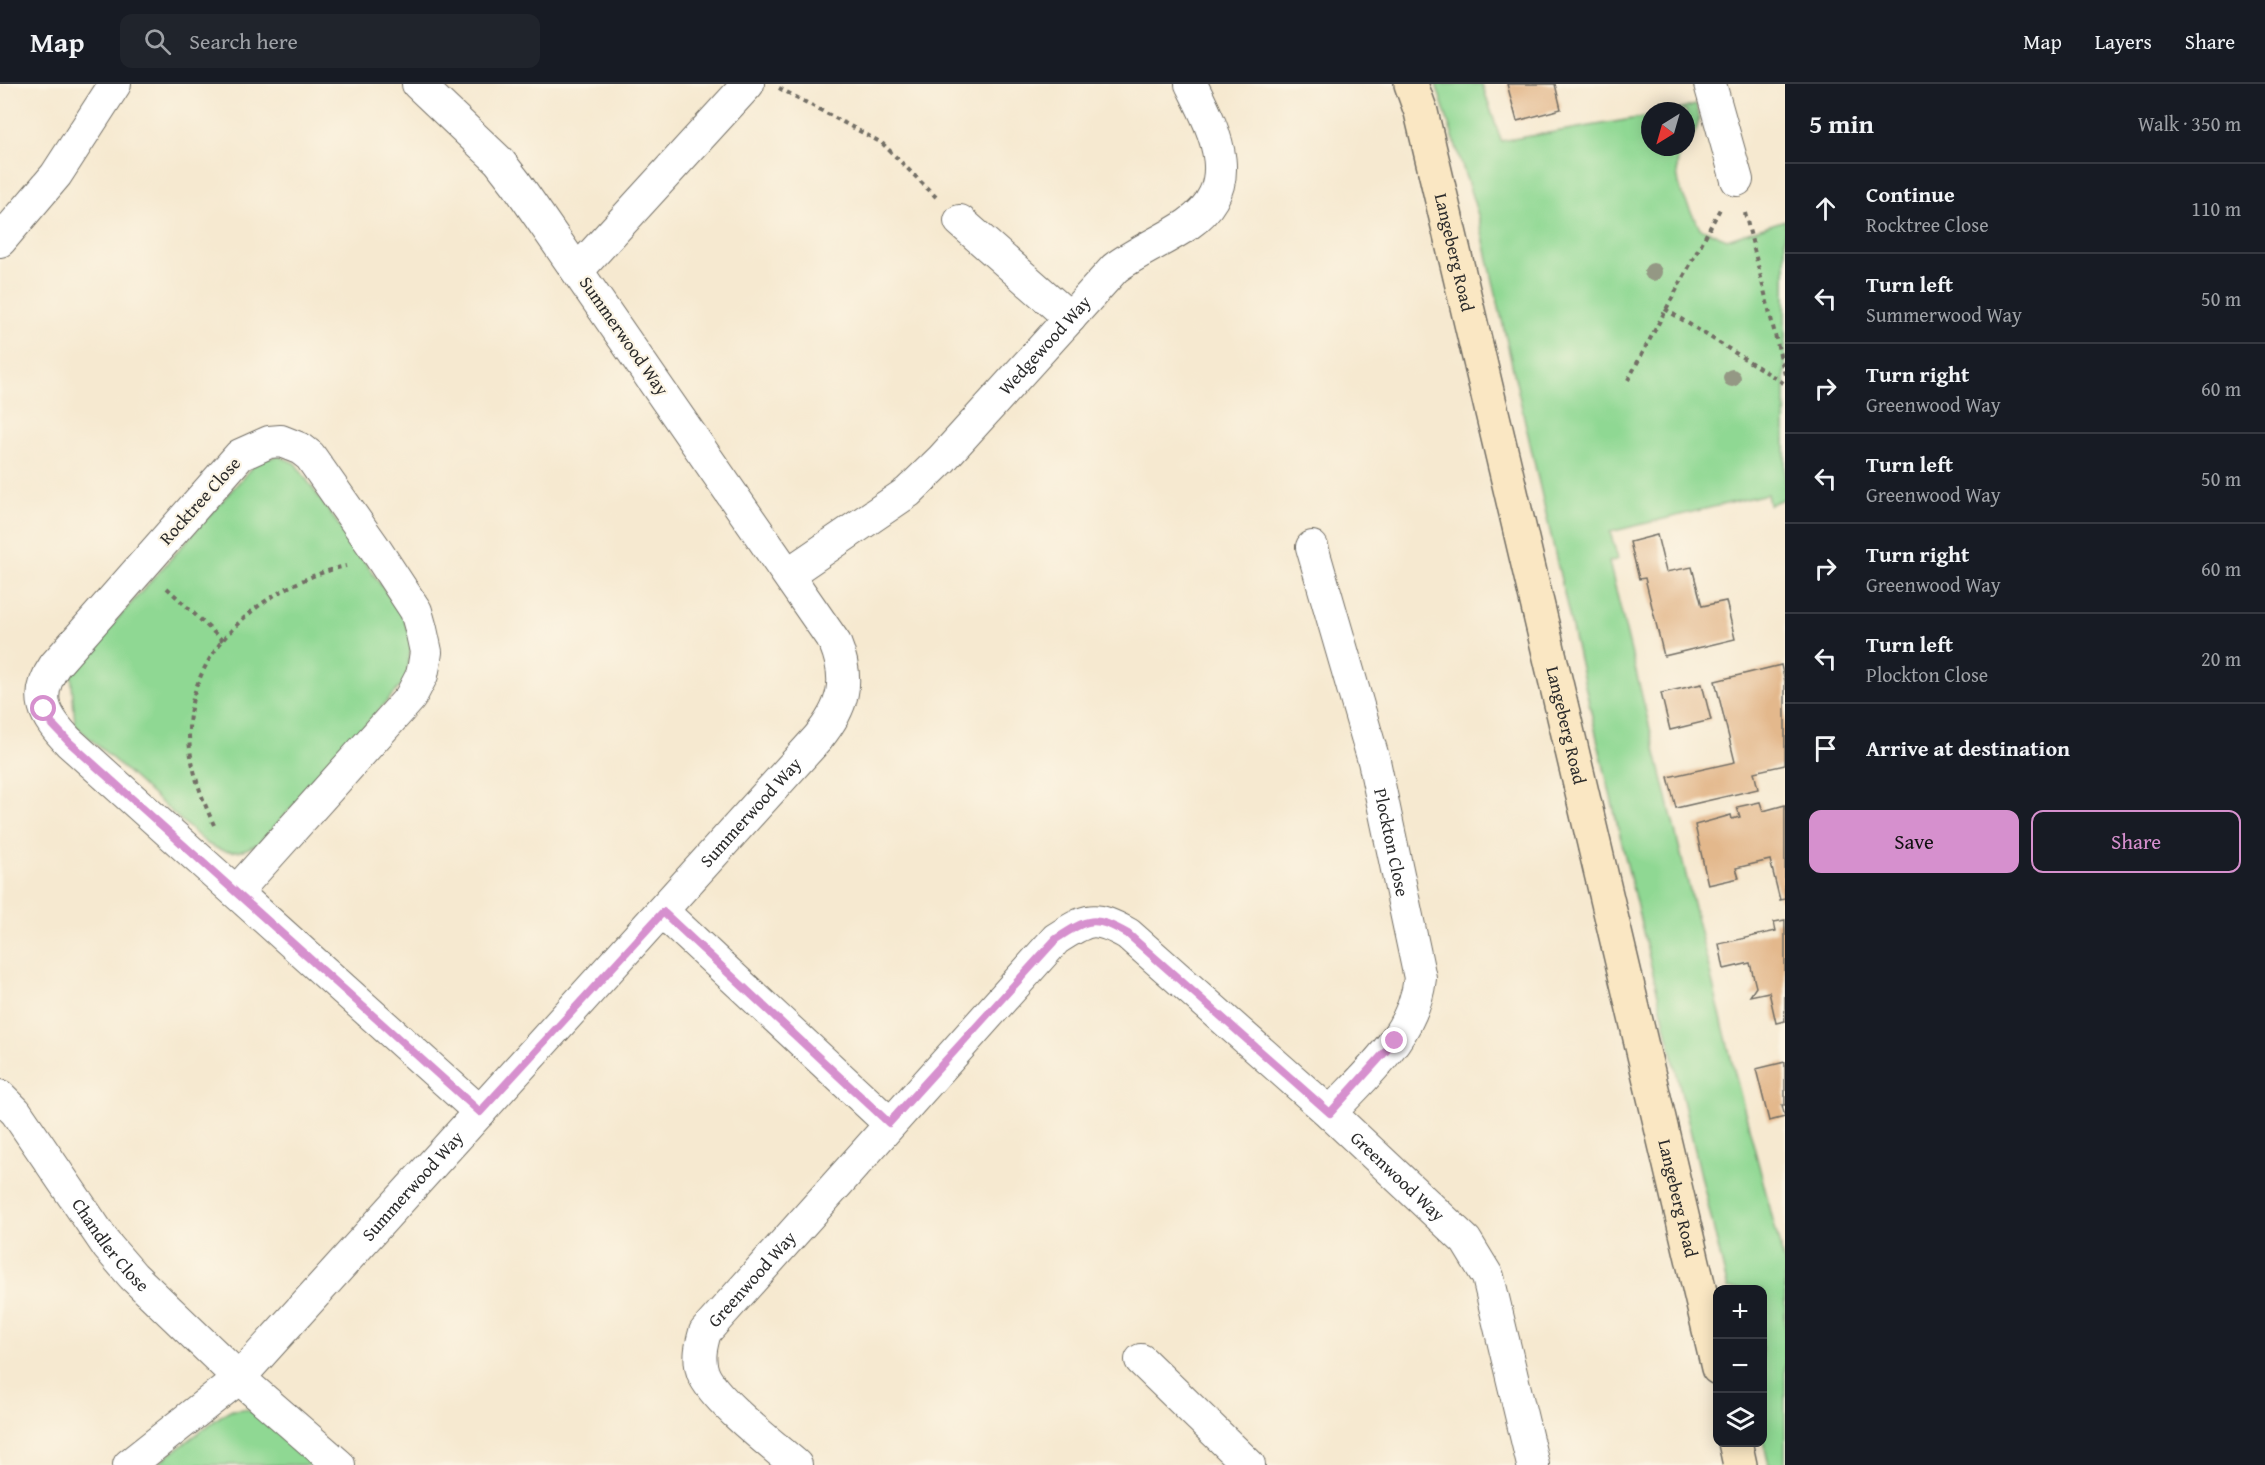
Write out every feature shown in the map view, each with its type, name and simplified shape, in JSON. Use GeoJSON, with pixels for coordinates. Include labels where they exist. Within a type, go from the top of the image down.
{"type":"FeatureCollection","features":[{"type":"Feature","properties":{"kind":"main road","name":"Langeberg Road"},"geometry":{"type":"LineString","coordinates":[[1411,84],[1424,123],[1713,1347]]}},
{"type":"Feature","properties":{"kind":"main road"},"geometry":{"type":"LineString","coordinates":[[1736,1447],[1740,1465]]}},
{"type":"Feature","properties":{"kind":"street"},"geometry":{"type":"LineString","coordinates":[[0,241],[56,175],[115,84]]}},
{"type":"Feature","properties":{"kind":"street","name":"Summerwood Way"},"geometry":{"type":"LineString","coordinates":[[129,1465],[239,1378],[818,738],[837,712],[842,689],[840,654],[835,643],[578,270],[499,161],[418,84]]}},
{"type":"Feature","properties":{"kind":"street"},"geometry":{"type":"LineString","coordinates":[[578,270],[748,84]]}},
{"type":"Feature","properties":{"kind":"street","name":"Wedgewood Way"},"geometry":{"type":"LineString","coordinates":[[788,574],[908,492],[942,459],[1115,268],[1137,251],[1187,225],[1210,200],[1221,170],[1220,154],[1212,126],[1191,84]]}},
{"type":"Feature","properties":{"kind":"street"},"geometry":{"type":"LineString","coordinates":[[1710,84],[1737,180]]}},
{"type":"Feature","properties":{"kind":"street"},"geometry":{"type":"LineString","coordinates":[[960,221],[1070,318]]}},
{"type":"Feature","properties":{"kind":"street","name":"Rocktree Close"},"geometry":{"type":"LineString","coordinates":[[236,892],[410,698],[422,675],[426,652],[416,611],[384,562],[310,456],[281,441],[259,444],[240,455],[55,665],[46,678],[44,709],[53,725],[69,742],[480,1112]]}},
{"type":"Feature","properties":{"kind":"street","name":"Plockton Close"},"geometry":{"type":"LineString","coordinates":[[1312,547],[1374,761],[1420,978],[1418,999],[1408,1023],[1395,1041],[1330,1113]]}},
{"type":"Feature","properties":{"kind":"street"},"geometry":{"type":"LineString","coordinates":[[663,912],[889,1123]]}},
{"type":"Feature","properties":{"kind":"street","name":"Greenwood Way"},"geometry":{"type":"LineString","coordinates":[[796,1465],[709,1384],[702,1366],[700,1346],[705,1332],[714,1319],[889,1123],[1056,939],[1080,923],[1105,921],[1128,934],[1330,1113],[1466,1241],[1488,1277],[1533,1465]]}},
{"type":"Feature","properties":{"kind":"street","name":"Chandler Close"},"geometry":{"type":"LineString","coordinates":[[0,1096],[16,1112],[108,1247],[126,1269],[239,1378],[339,1465]]}},
{"type":"Feature","properties":{"kind":"street"},"geometry":{"type":"LineString","coordinates":[[1140,1360],[1249,1465]]}},
{"type":"Feature","properties":{"kind":"path"},"geometry":{"type":"LineString","coordinates":[[770,84],[882,143],[960,221]]}},
{"type":"Feature","properties":{"kind":"path"},"geometry":{"type":"LineString","coordinates":[[1628,381],[1737,180]]}},
{"type":"Feature","properties":{"kind":"path"},"geometry":{"type":"LineString","coordinates":[[1737,180],[1785,375]]}},
{"type":"Feature","properties":{"kind":"path"},"geometry":{"type":"LineString","coordinates":[[1665,309],[1785,384]]}},
{"type":"Feature","properties":{"kind":"path"},"geometry":{"type":"LineString","coordinates":[[216,830],[198,783],[189,733],[195,693],[207,665],[223,640],[244,617],[268,598],[294,582],[323,571],[353,564],[384,562]]}},
{"type":"Feature","properties":{"kind":"path"},"geometry":{"type":"LineString","coordinates":[[143,565],[223,640]]}},
{"type":"Feature","properties":{"kind":"green space"},"geometry":{"type":"Polygon","coordinates":[[[1436,84],[1482,84],[1501,141],[1641,118],[1641,156],[1680,156],[1677,167],[1680,188],[1700,228],[1727,239],[1785,220],[1785,498],[1769,505],[1767,494],[1610,532],[1618,559],[1609,562],[1731,1058],[1785,1266],[1785,1465],[1769,1465],[1764,1447],[1767,1447],[1767,1285],[1727,1285],[1599,747],[1478,215],[1436,84]]]}},
{"type":"Feature","properties":{"kind":"green space"},"geometry":{"type":"Polygon","coordinates":[[[1695,105],[1699,121],[1695,132],[1695,105]]]}},
{"type":"Feature","properties":{"kind":"green space"},"geometry":{"type":"Polygon","coordinates":[[[279,456],[295,463],[403,616],[412,642],[406,680],[261,842],[234,852],[220,850],[206,843],[75,725],[71,671],[255,464],[263,459],[279,456]]]}},
{"type":"Feature","properties":{"kind":"green space"},"geometry":{"type":"Polygon","coordinates":[[[244,1409],[256,1412],[317,1465],[156,1465],[221,1416],[232,1410],[244,1409]]]}},
{"type":"Feature","properties":{"kind":"building"},"geometry":{"type":"Polygon","coordinates":[[[1507,84],[1555,84],[1561,109],[1517,121],[1507,84]]]}},
{"type":"Feature","properties":{"kind":"building"},"geometry":{"type":"Polygon","coordinates":[[[1657,535],[1666,572],[1692,567],[1702,606],[1726,601],[1735,639],[1664,656],[1645,578],[1639,579],[1630,542],[1657,535]]]}},
{"type":"Feature","properties":{"kind":"building"},"geometry":{"type":"Polygon","coordinates":[[[1781,665],[1785,681],[1785,765],[1754,772],[1758,789],[1676,808],[1668,777],[1735,762],[1715,681],[1781,665]]]}},
{"type":"Feature","properties":{"kind":"building"},"geometry":{"type":"Polygon","coordinates":[[[1702,684],[1711,720],[1670,730],[1661,693],[1702,684]]]}},
{"type":"Feature","properties":{"kind":"building"},"geometry":{"type":"Polygon","coordinates":[[[1760,802],[1763,811],[1785,805],[1785,899],[1780,900],[1770,860],[1736,868],[1739,878],[1708,885],[1695,825],[1731,815],[1732,819],[1740,817],[1737,807],[1760,802]]]}},
{"type":"Feature","properties":{"kind":"building"},"geometry":{"type":"Polygon","coordinates":[[[1785,920],[1785,1021],[1776,1023],[1769,992],[1750,996],[1756,987],[1750,963],[1724,969],[1719,944],[1776,931],[1774,922],[1785,920]]]}},
{"type":"Feature","properties":{"kind":"building"},"geometry":{"type":"Polygon","coordinates":[[[1785,1062],[1785,1105],[1782,1105],[1785,1117],[1769,1121],[1756,1069],[1785,1062]]]}},
{"type":"Feature","properties":{"kind":"route"},"geometry":{"type":"LineString","coordinates":[[44,709],[53,725],[69,742],[480,1112],[663,912],[889,1123],[1056,939],[1080,923],[1105,921],[1128,934],[1330,1113],[1395,1041]]}}]}
